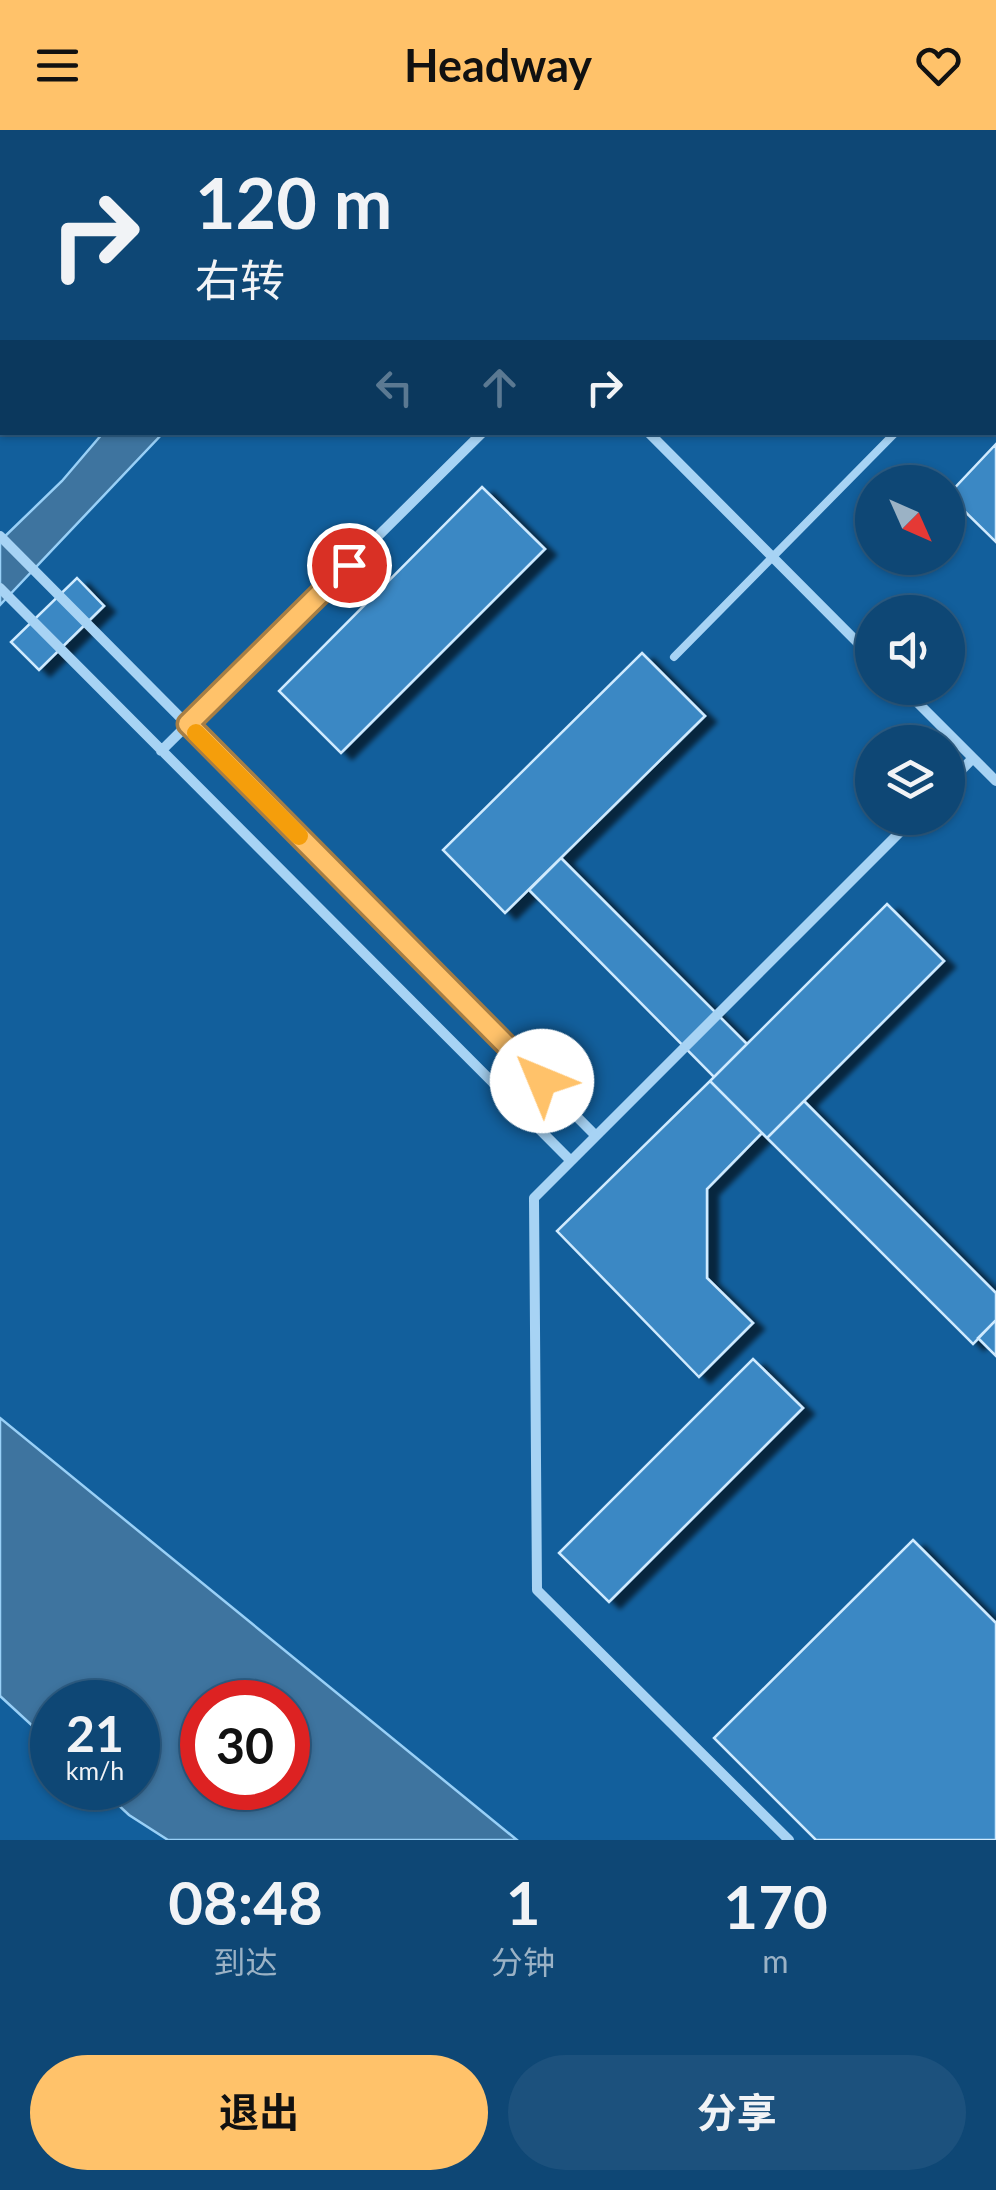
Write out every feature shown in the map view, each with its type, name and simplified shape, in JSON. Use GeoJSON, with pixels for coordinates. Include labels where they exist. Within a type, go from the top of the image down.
{"type":"FeatureCollection","features":[{"type":"Feature","properties":{"kind":"street"},"geometry":{"type":"LineString","coordinates":[[161,751],[481,435]]}},
{"type":"Feature","properties":{"kind":"street"},"geometry":{"type":"LineString","coordinates":[[651,435],[855,641]]}},
{"type":"Feature","properties":{"kind":"street"},"geometry":{"type":"LineString","coordinates":[[0,536],[596,1136]]}},
{"type":"Feature","properties":{"kind":"street"},"geometry":{"type":"LineString","coordinates":[[0,588],[571,1161]]}},
{"type":"Feature","properties":{"kind":"street"},"geometry":{"type":"LineString","coordinates":[[919,705],[996,781]]}},
{"type":"Feature","properties":{"kind":"street"},"geometry":{"type":"LineString","coordinates":[[965,767],[974,758]]}},
{"type":"Feature","properties":{"kind":"street"},"geometry":{"type":"LineString","coordinates":[[788,1840],[537,1590],[534,1198],[897,835]]}},
{"type":"Feature","properties":{"kind":"lane"},"geometry":{"type":"LineString","coordinates":[[674,657],[893,435]]}},
{"type":"Feature","properties":{"kind":"water"},"geometry":{"type":"Polygon","coordinates":[[[101,435],[161,435],[0,605],[0,541],[62,481],[101,435]]]}},
{"type":"Feature","properties":{"kind":"water"},"geometry":{"type":"Polygon","coordinates":[[[0,1418],[517,1840],[168,1840],[124,1810],[160,1810],[160,1680],[30,1680],[30,1724],[0,1696],[0,1418]]]}},
{"type":"Feature","properties":{"kind":"building"},"geometry":{"type":"Polygon","coordinates":[[[996,444],[996,542],[965,512],[965,477],[996,444]]]}},
{"type":"Feature","properties":{"kind":"building"},"geometry":{"type":"Polygon","coordinates":[[[482,487],[545,549],[341,753],[279,691],[482,487]]]}},
{"type":"Feature","properties":{"kind":"building"},"geometry":{"type":"Polygon","coordinates":[[[77,578],[104,606],[39,670],[11,642],[77,578]]]}},
{"type":"Feature","properties":{"kind":"building"},"geometry":{"type":"Polygon","coordinates":[[[642,653],[705,716],[505,913],[443,850],[642,653]]]}},
{"type":"Feature","properties":{"kind":"building"},"geometry":{"type":"Polygon","coordinates":[[[561,858],[747,1044],[714,1077],[529,890],[561,858]]]}},
{"type":"Feature","properties":{"kind":"building"},"geometry":{"type":"Polygon","coordinates":[[[887,904],[944,961],[767,1138],[710,1081],[887,904]]]}},
{"type":"Feature","properties":{"kind":"building"},"geometry":{"type":"Polygon","coordinates":[[[710,1081],[762,1133],[707,1189],[707,1278],[753,1323],[699,1377],[557,1231],[710,1081]]]}},
{"type":"Feature","properties":{"kind":"building"},"geometry":{"type":"Polygon","coordinates":[[[804,1101],[996,1293],[996,1320],[973,1344],[767,1138],[804,1101]]]}},
{"type":"Feature","properties":{"kind":"building"},"geometry":{"type":"Polygon","coordinates":[[[996,1320],[996,1356],[978,1338],[996,1320]]]}},
{"type":"Feature","properties":{"kind":"building"},"geometry":{"type":"Polygon","coordinates":[[[753,1359],[803,1408],[609,1602],[559,1553],[753,1359]]]}},
{"type":"Feature","properties":{"kind":"building"},"geometry":{"type":"Polygon","coordinates":[[[913,1540],[996,1623],[996,1840],[816,1840],[714,1738],[913,1540]]]}},
{"type":"Feature","properties":{"kind":"slow traffic"},"geometry":{"type":"LineString","coordinates":[[196,733],[299,836]]}},
{"type":"Feature","properties":{"kind":"route"},"geometry":{"type":"LineString","coordinates":[[349,565],[188,724],[542,1081]]}}]}
